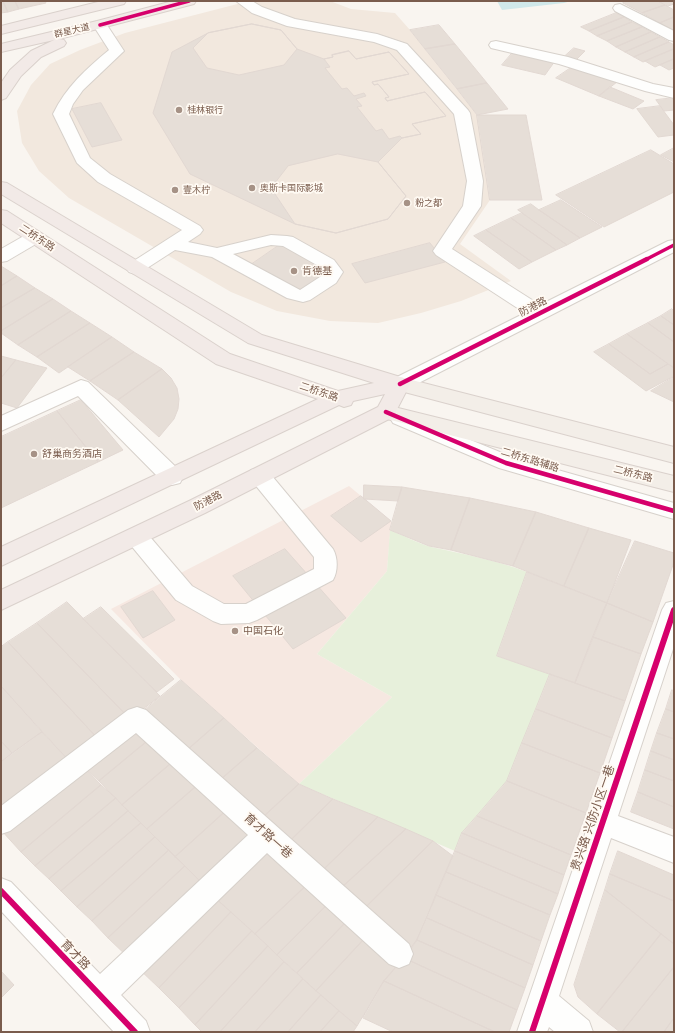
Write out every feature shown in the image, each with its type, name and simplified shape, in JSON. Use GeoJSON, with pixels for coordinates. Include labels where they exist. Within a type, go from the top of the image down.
{"type":"FeatureCollection","features":[{"type":"Feature","properties":{"kind":"highway","name":"群星大道"},"geometry":{"type":"LineString","coordinates":[[1,30],[119,1]]}},
{"type":"Feature","properties":{"kind":"highway","name":"群星大道"},"geometry":{"type":"LineString","coordinates":[[1,48],[100,25],[189,1]]}},
{"type":"Feature","properties":{"kind":"highway"},"geometry":{"type":"LineString","coordinates":[[1,95],[15,73],[36,54],[100,25]]}},
{"type":"Feature","properties":{"kind":"highway"},"geometry":{"type":"LineString","coordinates":[[1,187],[255,339],[400,384],[386,412]]}},
{"type":"Feature","properties":{"kind":"highway","name":"二桥东路"},"geometry":{"type":"LineString","coordinates":[[1,215],[223,359],[337,398],[386,412]]}},
{"type":"Feature","properties":{"kind":"highway","name":"防港路"},"geometry":{"type":"LineString","coordinates":[[1,557],[337,398],[400,384]]}},
{"type":"Feature","properties":{"kind":"highway","name":"防港路"},"geometry":{"type":"LineString","coordinates":[[1,601],[137,537],[386,412]]}},
{"type":"Feature","properties":{"kind":"main road"},"geometry":{"type":"LineString","coordinates":[[400,384],[674,455]]}},
{"type":"Feature","properties":{"kind":"main road","name":"二桥东路"},"geometry":{"type":"LineString","coordinates":[[386,412],[674,484]]}},
{"type":"Feature","properties":{"kind":"street"},"geometry":{"type":"LineString","coordinates":[[243,1],[256,10],[292,23],[377,38],[402,47],[462,113],[475,181],[472,206],[442,251],[540,314]]}},
{"type":"Feature","properties":{"kind":"street"},"geometry":{"type":"LineString","coordinates":[[620,8],[674,37]]}},
{"type":"Feature","properties":{"kind":"street"},"geometry":{"type":"LineString","coordinates":[[100,25],[118,51],[76,86],[66,102],[61,114],[83,160],[104,178],[194,230],[135,268]]}},
{"type":"Feature","properties":{"kind":"street"},"geometry":{"type":"LineString","coordinates":[[496,45],[563,60],[650,88],[674,93]]}},
{"type":"Feature","properties":{"kind":"street"},"geometry":{"type":"LineString","coordinates":[[1,257],[35,237]]}},
{"type":"Feature","properties":{"kind":"street"},"geometry":{"type":"LineString","coordinates":[[173,244],[217,253],[294,294],[304,296],[330,278],[334,272],[328,264],[287,241],[270,240],[217,253]]}},
{"type":"Feature","properties":{"kind":"street","name":"防港路"},"geometry":{"type":"LineString","coordinates":[[400,384],[674,245]]}},
{"type":"Feature","properties":{"kind":"street"},"geometry":{"type":"LineString","coordinates":[[5,420],[81,387],[172,477]]}},
{"type":"Feature","properties":{"kind":"street","name":"二桥东路辅路"},"geometry":{"type":"LineString","coordinates":[[386,412],[506,463],[674,511]]}},
{"type":"Feature","properties":{"kind":"street"},"geometry":{"type":"LineString","coordinates":[[137,537],[184,593],[221,614],[249,613],[325,574],[325,555],[259,476]]}},
{"type":"Feature","properties":{"kind":"street","name":"贵兴路 兴防小区一巷"},"geometry":{"type":"LineString","coordinates":[[532,1032],[674,610]]}},
{"type":"Feature","properties":{"kind":"street","name":"育才路一巷"},"geometry":{"type":"LineString","coordinates":[[1,822],[137,718],[399,954]]}},
{"type":"Feature","properties":{"kind":"street"},"geometry":{"type":"LineString","coordinates":[[602,822],[674,850]]}},
{"type":"Feature","properties":{"kind":"street"},"geometry":{"type":"LineString","coordinates":[[100,995],[267,835]]}},
{"type":"Feature","properties":{"kind":"street","name":"育才路"},"geometry":{"type":"LineString","coordinates":[[1,891],[135,1032]]}},
{"type":"Feature","properties":{"kind":"street"},"geometry":{"type":"LineString","coordinates":[[542,1001],[578,1032]]}},
{"type":"Feature","properties":{"kind":"shaded area"},"geometry":{"type":"Polygon","coordinates":[[[249,1],[330,1],[351,9],[395,13],[477,115],[490,200],[460,244],[511,281],[461,301],[421,313],[378,323],[330,321],[277,311],[231,292],[69,198],[39,171],[22,143],[17,111],[31,85],[50,64],[80,50],[125,33],[249,1]]]}},
{"type":"Feature","properties":{"kind":"shaded area","name":"中国石化"},"geometry":{"type":"Polygon","coordinates":[[[349,486],[391,521],[387,571],[317,654],[392,697],[299,784],[181,680],[111,609],[349,486]]]}},
{"type":"Feature","properties":{"kind":"green space"},"geometry":{"type":"Polygon","coordinates":[[[390,530],[431,547],[491,561],[527,572],[497,656],[550,674],[507,781],[462,833],[455,851],[299,784],[392,697],[317,654],[387,571],[390,530]]]}},
{"type":"Feature","properties":{"kind":"water"},"geometry":{"type":"Polygon","coordinates":[[[497,1],[571,1],[502,10],[497,1]]]}},
{"type":"Feature","properties":{"kind":"building"},"geometry":{"type":"Polygon","coordinates":[[[1,1],[3,1],[8,12],[1,13],[1,1]]]}},
{"type":"Feature","properties":{"kind":"building"},"geometry":{"type":"Polygon","coordinates":[[[3,1],[15,1],[19,9],[8,12],[3,1]]]}},
{"type":"Feature","properties":{"kind":"building"},"geometry":{"type":"Polygon","coordinates":[[[15,1],[45,1],[46,3],[19,9],[15,1]]]}},
{"type":"Feature","properties":{"kind":"building"},"geometry":{"type":"Polygon","coordinates":[[[627,1],[658,1],[665,5],[642,13],[623,3],[627,1]]]}},
{"type":"Feature","properties":{"kind":"building"},"geometry":{"type":"Polygon","coordinates":[[[659,1],[674,1],[674,4],[668,6],[659,1]]]}},
{"type":"Feature","properties":{"kind":"building"},"geometry":{"type":"Polygon","coordinates":[[[665,5],[674,10],[674,17],[660,23],[642,13],[665,5]]]}},
{"type":"Feature","properties":{"kind":"building"},"geometry":{"type":"Polygon","coordinates":[[[616,13],[624,17],[589,31],[581,27],[616,13]]]}},
{"type":"Feature","properties":{"kind":"building"},"geometry":{"type":"Polygon","coordinates":[[[624,17],[632,22],[597,36],[589,31],[624,17]]]}},
{"type":"Feature","properties":{"kind":"building"},"geometry":{"type":"Polygon","coordinates":[[[674,17],[674,31],[660,23],[674,17]]]}},
{"type":"Feature","properties":{"kind":"building"},"geometry":{"type":"Polygon","coordinates":[[[632,22],[642,27],[607,41],[597,36],[632,22]]]}},
{"type":"Feature","properties":{"kind":"building"},"geometry":{"type":"Polygon","coordinates":[[[252,24],[281,30],[297,49],[324,59],[333,57],[332,55],[349,51],[356,59],[389,52],[409,74],[372,82],[374,85],[378,84],[389,97],[385,98],[387,101],[425,92],[446,116],[412,124],[421,134],[402,138],[378,162],[406,196],[388,219],[336,233],[295,224],[190,174],[153,113],[172,52],[208,33],[252,24]]]}},
{"type":"Feature","properties":{"kind":"building"},"geometry":{"type":"Polygon","coordinates":[[[252,24],[281,30],[297,49],[284,65],[239,75],[207,68],[193,48],[208,33],[252,24]]]}},
{"type":"Feature","properties":{"kind":"building"},"geometry":{"type":"Polygon","coordinates":[[[439,25],[455,44],[425,49],[410,30],[439,25]]]}},
{"type":"Feature","properties":{"kind":"building"},"geometry":{"type":"Polygon","coordinates":[[[642,27],[651,32],[616,47],[607,41],[642,27]]]}},
{"type":"Feature","properties":{"kind":"building"},"geometry":{"type":"Polygon","coordinates":[[[651,32],[660,37],[625,52],[616,47],[651,32]]]}},
{"type":"Feature","properties":{"kind":"building"},"geometry":{"type":"Polygon","coordinates":[[[660,37],[669,42],[634,57],[625,52],[660,37]]]}},
{"type":"Feature","properties":{"kind":"building"},"geometry":{"type":"Polygon","coordinates":[[[669,42],[674,45],[674,49],[643,62],[634,57],[669,42]]]}},
{"type":"Feature","properties":{"kind":"building"},"geometry":{"type":"Polygon","coordinates":[[[455,44],[487,83],[457,89],[425,49],[455,44]]]}},
{"type":"Feature","properties":{"kind":"building"},"geometry":{"type":"Polygon","coordinates":[[[574,48],[585,51],[575,61],[564,57],[574,48]]]}},
{"type":"Feature","properties":{"kind":"building"},"geometry":{"type":"Polygon","coordinates":[[[674,49],[674,59],[655,67],[645,61],[674,49]]]}},
{"type":"Feature","properties":{"kind":"building"},"geometry":{"type":"Polygon","coordinates":[[[349,51],[356,59],[389,52],[409,74],[372,82],[374,85],[378,84],[389,97],[385,98],[387,101],[425,92],[446,116],[412,124],[421,134],[402,138],[400,136],[389,139],[382,129],[376,131],[357,107],[362,106],[356,99],[366,96],[364,93],[354,96],[347,88],[342,89],[325,68],[330,67],[324,59],[333,57],[332,55],[349,51]]]}},
{"type":"Feature","properties":{"kind":"building"},"geometry":{"type":"Polygon","coordinates":[[[514,51],[555,61],[545,75],[502,65],[514,51]]]}},
{"type":"Feature","properties":{"kind":"building"},"geometry":{"type":"Polygon","coordinates":[[[674,59],[674,68],[669,70],[660,65],[674,59]]]}},
{"type":"Feature","properties":{"kind":"building"},"geometry":{"type":"Polygon","coordinates":[[[575,65],[617,82],[599,96],[556,78],[575,65]]]}},
{"type":"Feature","properties":{"kind":"building"},"geometry":{"type":"Polygon","coordinates":[[[487,83],[508,109],[477,115],[457,89],[487,83]]]}},
{"type":"Feature","properties":{"kind":"building"},"geometry":{"type":"Polygon","coordinates":[[[610,87],[644,101],[633,109],[599,96],[610,87]]]}},
{"type":"Feature","properties":{"kind":"building"},"geometry":{"type":"Polygon","coordinates":[[[674,98],[674,110],[664,111],[656,100],[674,98]]]}},
{"type":"Feature","properties":{"kind":"building"},"geometry":{"type":"Polygon","coordinates":[[[101,103],[122,140],[92,147],[72,109],[101,103]]]}},
{"type":"Feature","properties":{"kind":"building"},"geometry":{"type":"Polygon","coordinates":[[[660,106],[674,125],[674,135],[658,137],[637,109],[660,106]]]}},
{"type":"Feature","properties":{"kind":"building"},"geometry":{"type":"Polygon","coordinates":[[[477,115],[526,115],[542,200],[490,200],[477,115]]]}},
{"type":"Feature","properties":{"kind":"building"},"geometry":{"type":"Polygon","coordinates":[[[674,148],[674,162],[661,155],[674,148]]]}},
{"type":"Feature","properties":{"kind":"building"},"geometry":{"type":"Polygon","coordinates":[[[651,150],[674,164],[674,192],[604,227],[556,195],[651,150]]]}},
{"type":"Feature","properties":{"kind":"building"},"geometry":{"type":"Polygon","coordinates":[[[338,154],[378,162],[406,196],[388,219],[336,233],[295,224],[271,188],[288,166],[338,154]]]}},
{"type":"Feature","properties":{"kind":"building"},"geometry":{"type":"Polygon","coordinates":[[[561,200],[602,227],[580,238],[539,210],[561,200]]]}},
{"type":"Feature","properties":{"kind":"building"},"geometry":{"type":"Polygon","coordinates":[[[531,204],[580,238],[567,245],[518,210],[531,204]]]}},
{"type":"Feature","properties":{"kind":"building"},"geometry":{"type":"Polygon","coordinates":[[[522,213],[567,245],[556,250],[511,218],[522,213]]]}},
{"type":"Feature","properties":{"kind":"building"},"geometry":{"type":"Polygon","coordinates":[[[511,218],[556,250],[532,262],[486,230],[511,218]]]}},
{"type":"Feature","properties":{"kind":"building"},"geometry":{"type":"Polygon","coordinates":[[[486,230],[532,262],[519,269],[474,236],[486,230]]]}},
{"type":"Feature","properties":{"kind":"building"},"geometry":{"type":"Polygon","coordinates":[[[430,243],[445,262],[365,283],[352,264],[430,243]]]}},
{"type":"Feature","properties":{"kind":"building","name":"肯德基"},"geometry":{"type":"Polygon","coordinates":[[[281,244],[323,267],[326,274],[301,292],[252,264],[281,244]]]}},
{"type":"Feature","properties":{"kind":"building"},"geometry":{"type":"Polygon","coordinates":[[[1,266],[17,276],[1,286],[1,266]]]}},
{"type":"Feature","properties":{"kind":"building"},"geometry":{"type":"Polygon","coordinates":[[[17,276],[35,288],[1,308],[1,286],[17,276]]]}},
{"type":"Feature","properties":{"kind":"building"},"geometry":{"type":"Polygon","coordinates":[[[35,288],[53,299],[1,331],[1,308],[35,288]]]}},
{"type":"Feature","properties":{"kind":"building"},"geometry":{"type":"Polygon","coordinates":[[[53,299],[71,311],[18,345],[1,333],[1,331],[53,299]]]}},
{"type":"Feature","properties":{"kind":"building"},"geometry":{"type":"Polygon","coordinates":[[[672,309],[674,311],[674,325],[661,316],[672,309]]]}},
{"type":"Feature","properties":{"kind":"building"},"geometry":{"type":"Polygon","coordinates":[[[71,311],[90,323],[37,357],[18,345],[71,311]]]}},
{"type":"Feature","properties":{"kind":"building"},"geometry":{"type":"Polygon","coordinates":[[[661,316],[674,325],[674,342],[648,323],[661,316]]]}},
{"type":"Feature","properties":{"kind":"building"},"geometry":{"type":"Polygon","coordinates":[[[90,323],[112,337],[59,373],[37,357],[90,323]]]}},
{"type":"Feature","properties":{"kind":"building"},"geometry":{"type":"Polygon","coordinates":[[[648,323],[674,342],[674,368],[627,334],[648,323]]]}},
{"type":"Feature","properties":{"kind":"building"},"geometry":{"type":"Polygon","coordinates":[[[627,334],[668,364],[650,374],[609,344],[627,334]]]}},
{"type":"Feature","properties":{"kind":"building"},"geometry":{"type":"Polygon","coordinates":[[[112,337],[134,352],[90,381],[68,367],[112,337]]]}},
{"type":"Feature","properties":{"kind":"building"},"geometry":{"type":"Polygon","coordinates":[[[609,344],[650,374],[668,364],[674,368],[674,376],[646,391],[594,352],[609,344]]]}},
{"type":"Feature","properties":{"kind":"building"},"geometry":{"type":"Polygon","coordinates":[[[134,352],[162,369],[118,400],[90,381],[134,352]]]}},
{"type":"Feature","properties":{"kind":"building"},"geometry":{"type":"Polygon","coordinates":[[[1,356],[16,360],[1,378],[1,356]]]}},
{"type":"Feature","properties":{"kind":"building"},"geometry":{"type":"Polygon","coordinates":[[[16,360],[47,368],[17,408],[1,403],[1,378],[16,360]]]}},
{"type":"Feature","properties":{"kind":"building"},"geometry":{"type":"Polygon","coordinates":[[[162,369],[171,378],[177,388],[179,399],[178,409],[174,419],[159,437],[118,400],[162,369]]]}},
{"type":"Feature","properties":{"kind":"building"},"geometry":{"type":"Polygon","coordinates":[[[674,377],[674,402],[651,391],[674,377]]]}},
{"type":"Feature","properties":{"kind":"building"},"geometry":{"type":"Polygon","coordinates":[[[81,400],[123,450],[98,462],[57,411],[81,400]]]}},
{"type":"Feature","properties":{"kind":"building"},"geometry":{"type":"Polygon","coordinates":[[[57,411],[98,462],[1,508],[1,437],[57,411]]]}},
{"type":"Feature","properties":{"kind":"building"},"geometry":{"type":"Polygon","coordinates":[[[364,485],[402,487],[398,501],[364,499],[364,485]]]}},
{"type":"Feature","properties":{"kind":"building"},"geometry":{"type":"Polygon","coordinates":[[[402,487],[470,498],[451,550],[429,546],[390,530],[402,487]]]}},
{"type":"Feature","properties":{"kind":"building"},"geometry":{"type":"Polygon","coordinates":[[[361,496],[391,521],[361,542],[331,516],[361,496]]]}},
{"type":"Feature","properties":{"kind":"building"},"geometry":{"type":"Polygon","coordinates":[[[470,498],[536,512],[513,566],[451,550],[470,498]]]}},
{"type":"Feature","properties":{"kind":"building"},"geometry":{"type":"Polygon","coordinates":[[[536,512],[589,528],[564,586],[513,566],[536,512]]]}},
{"type":"Feature","properties":{"kind":"building"},"geometry":{"type":"Polygon","coordinates":[[[589,528],[631,540],[607,603],[564,586],[589,528]]]}},
{"type":"Feature","properties":{"kind":"building"},"geometry":{"type":"Polygon","coordinates":[[[635,541],[674,553],[674,562],[653,622],[607,603],[635,541]]]}},
{"type":"Feature","properties":{"kind":"building"},"geometry":{"type":"Polygon","coordinates":[[[285,549],[346,618],[293,649],[233,576],[285,549]]]}},
{"type":"Feature","properties":{"kind":"building"},"geometry":{"type":"Polygon","coordinates":[[[527,572],[607,603],[575,683],[497,656],[527,572]]]}},
{"type":"Feature","properties":{"kind":"building"},"geometry":{"type":"Polygon","coordinates":[[[153,591],[175,620],[143,638],[121,607],[153,591]]]}},
{"type":"Feature","properties":{"kind":"building"},"geometry":{"type":"Polygon","coordinates":[[[67,602],[160,696],[130,719],[37,623],[67,602]]]}},
{"type":"Feature","properties":{"kind":"building"},"geometry":{"type":"Polygon","coordinates":[[[607,603],[653,622],[641,654],[593,637],[607,603]]]}},
{"type":"Feature","properties":{"kind":"building"},"geometry":{"type":"Polygon","coordinates":[[[101,607],[174,679],[157,692],[83,619],[101,607]]]}},
{"type":"Feature","properties":{"kind":"building"},"geometry":{"type":"Polygon","coordinates":[[[37,623],[130,719],[100,741],[8,642],[37,623]]]}},
{"type":"Feature","properties":{"kind":"building"},"geometry":{"type":"Polygon","coordinates":[[[593,637],[641,654],[625,701],[575,683],[593,637]]]}},
{"type":"Feature","properties":{"kind":"building"},"geometry":{"type":"Polygon","coordinates":[[[8,642],[100,741],[71,763],[1,686],[1,647],[8,642]]]}},
{"type":"Feature","properties":{"kind":"building"},"geometry":{"type":"Polygon","coordinates":[[[550,674],[625,701],[612,738],[536,709],[550,674]]]}},
{"type":"Feature","properties":{"kind":"building"},"geometry":{"type":"Polygon","coordinates":[[[181,680],[224,718],[185,752],[142,712],[181,680]]]}},
{"type":"Feature","properties":{"kind":"building"},"geometry":{"type":"Polygon","coordinates":[[[1,686],[42,732],[12,753],[1,741],[1,686]]]}},
{"type":"Feature","properties":{"kind":"building"},"geometry":{"type":"Polygon","coordinates":[[[672,690],[674,691],[674,712],[666,709],[672,690]]]}},
{"type":"Feature","properties":{"kind":"building"},"geometry":{"type":"Polygon","coordinates":[[[536,709],[612,738],[600,773],[522,743],[536,709]]]}},
{"type":"Feature","properties":{"kind":"building"},"geometry":{"type":"Polygon","coordinates":[[[666,709],[674,712],[674,739],[657,733],[666,709]]]}},
{"type":"Feature","properties":{"kind":"building"},"geometry":{"type":"Polygon","coordinates":[[[224,718],[257,748],[218,782],[185,752],[224,718]]]}},
{"type":"Feature","properties":{"kind":"building"},"geometry":{"type":"Polygon","coordinates":[[[134,723],[151,738],[99,781],[82,765],[134,723]]]}},
{"type":"Feature","properties":{"kind":"building"},"geometry":{"type":"Polygon","coordinates":[[[42,732],[71,763],[1,815],[1,762],[42,732]]]}},
{"type":"Feature","properties":{"kind":"building"},"geometry":{"type":"Polygon","coordinates":[[[657,733],[674,739],[674,760],[651,751],[657,733]]]}},
{"type":"Feature","properties":{"kind":"building"},"geometry":{"type":"Polygon","coordinates":[[[151,738],[175,760],[122,805],[99,781],[151,738]]]}},
{"type":"Feature","properties":{"kind":"building"},"geometry":{"type":"Polygon","coordinates":[[[1,741],[12,753],[1,762],[1,741]]]}},
{"type":"Feature","properties":{"kind":"building"},"geometry":{"type":"Polygon","coordinates":[[[522,743],[600,773],[586,813],[507,781],[522,743]]]}},
{"type":"Feature","properties":{"kind":"building"},"geometry":{"type":"Polygon","coordinates":[[[257,748],[299,784],[260,820],[218,782],[257,748]]]}},
{"type":"Feature","properties":{"kind":"building"},"geometry":{"type":"Polygon","coordinates":[[[651,751],[674,760],[674,781],[645,770],[651,751]]]}},
{"type":"Feature","properties":{"kind":"building"},"geometry":{"type":"Polygon","coordinates":[[[175,760],[200,783],[147,829],[122,805],[175,760]]]}},
{"type":"Feature","properties":{"kind":"building"},"geometry":{"type":"Polygon","coordinates":[[[82,765],[101,785],[21,852],[1,830],[82,765]]]}},
{"type":"Feature","properties":{"kind":"building"},"geometry":{"type":"Polygon","coordinates":[[[645,770],[674,781],[674,807],[638,792],[645,770]]]}},
{"type":"Feature","properties":{"kind":"building"},"geometry":{"type":"Polygon","coordinates":[[[507,781],[586,813],[571,855],[477,816],[507,781]]]}},
{"type":"Feature","properties":{"kind":"building"},"geometry":{"type":"Polygon","coordinates":[[[200,783],[228,809],[175,857],[147,829],[200,783]]]}},
{"type":"Feature","properties":{"kind":"building"},"geometry":{"type":"Polygon","coordinates":[[[299,784],[333,799],[287,844],[260,820],[299,784]]]}},
{"type":"Feature","properties":{"kind":"building"},"geometry":{"type":"Polygon","coordinates":[[[101,785],[116,798],[35,866],[21,852],[101,785]]]}},
{"type":"Feature","properties":{"kind":"building"},"geometry":{"type":"Polygon","coordinates":[[[638,792],[674,807],[674,829],[631,812],[638,792]]]}},
{"type":"Feature","properties":{"kind":"building"},"geometry":{"type":"Polygon","coordinates":[[[116,798],[128,811],[49,879],[35,866],[116,798]]]}},
{"type":"Feature","properties":{"kind":"building"},"geometry":{"type":"Polygon","coordinates":[[[333,799],[378,817],[320,873],[287,844],[333,799]]]}},
{"type":"Feature","properties":{"kind":"building"},"geometry":{"type":"Polygon","coordinates":[[[228,809],[256,836],[204,885],[175,857],[228,809]]]}},
{"type":"Feature","properties":{"kind":"building"},"geometry":{"type":"Polygon","coordinates":[[[128,811],[141,823],[61,891],[49,879],[128,811]]]}},
{"type":"Feature","properties":{"kind":"building"},"geometry":{"type":"Polygon","coordinates":[[[477,816],[571,855],[564,875],[462,833],[477,816]]]}},
{"type":"Feature","properties":{"kind":"building"},"geometry":{"type":"Polygon","coordinates":[[[378,817],[406,829],[339,890],[320,873],[378,817]]]}},
{"type":"Feature","properties":{"kind":"building"},"geometry":{"type":"Polygon","coordinates":[[[141,823],[155,837],[77,907],[61,891],[141,823]]]}},
{"type":"Feature","properties":{"kind":"building"},"geometry":{"type":"Polygon","coordinates":[[[406,829],[433,841],[362,911],[339,890],[406,829]]]}},
{"type":"Feature","properties":{"kind":"building"},"geometry":{"type":"Polygon","coordinates":[[[462,833],[564,875],[558,894],[455,851],[462,833]]]}},
{"type":"Feature","properties":{"kind":"building"},"geometry":{"type":"Polygon","coordinates":[[[155,837],[169,850],[92,921],[77,907],[155,837]]]}},
{"type":"Feature","properties":{"kind":"building"},"geometry":{"type":"Polygon","coordinates":[[[433,841],[453,856],[417,940],[409,952],[362,911],[433,841]]]}},
{"type":"Feature","properties":{"kind":"building"},"geometry":{"type":"Polygon","coordinates":[[[269,846],[309,883],[255,934],[212,895],[269,846]]]}},
{"type":"Feature","properties":{"kind":"building"},"geometry":{"type":"Polygon","coordinates":[[[169,850],[185,866],[108,938],[92,921],[169,850]]]}},
{"type":"Feature","properties":{"kind":"building"},"geometry":{"type":"Polygon","coordinates":[[[455,851],[558,894],[550,915],[446,872],[455,851]]]}},
{"type":"Feature","properties":{"kind":"building"},"geometry":{"type":"Polygon","coordinates":[[[618,851],[674,875],[674,901],[610,874],[618,851]]]}},
{"type":"Feature","properties":{"kind":"building"},"geometry":{"type":"Polygon","coordinates":[[[185,866],[204,885],[130,959],[108,938],[185,866]]]}},
{"type":"Feature","properties":{"kind":"building"},"geometry":{"type":"Polygon","coordinates":[[[446,872],[550,915],[541,941],[436,895],[446,872]]]}},
{"type":"Feature","properties":{"kind":"building"},"geometry":{"type":"Polygon","coordinates":[[[610,874],[674,901],[674,944],[605,890],[610,874]]]}},
{"type":"Feature","properties":{"kind":"building"},"geometry":{"type":"Polygon","coordinates":[[[309,883],[330,902],[277,955],[255,934],[309,883]]]}},
{"type":"Feature","properties":{"kind":"building"},"geometry":{"type":"Polygon","coordinates":[[[605,890],[661,934],[597,1014],[578,997],[574,985],[605,890]]]}},
{"type":"Feature","properties":{"kind":"building"},"geometry":{"type":"Polygon","coordinates":[[[212,895],[231,912],[159,988],[137,967],[212,895]]]}},
{"type":"Feature","properties":{"kind":"building"},"geometry":{"type":"Polygon","coordinates":[[[436,895],[541,941],[533,965],[427,918],[436,895]]]}},
{"type":"Feature","properties":{"kind":"building"},"geometry":{"type":"Polygon","coordinates":[[[330,902],[349,919],[297,973],[277,955],[330,902]]]}},
{"type":"Feature","properties":{"kind":"building"},"geometry":{"type":"Polygon","coordinates":[[[231,912],[252,931],[179,1008],[159,988],[231,912]]]}},
{"type":"Feature","properties":{"kind":"building"},"geometry":{"type":"Polygon","coordinates":[[[427,918],[533,965],[525,988],[417,940],[427,918]]]}},
{"type":"Feature","properties":{"kind":"building"},"geometry":{"type":"Polygon","coordinates":[[[349,919],[367,936],[316,991],[297,973],[349,919]]]}},
{"type":"Feature","properties":{"kind":"building"},"geometry":{"type":"Polygon","coordinates":[[[252,931],[268,946],[195,1025],[179,1008],[252,931]]]}},
{"type":"Feature","properties":{"kind":"building"},"geometry":{"type":"Polygon","coordinates":[[[661,934],[674,944],[674,967],[622,1032],[620,1032],[597,1014],[661,934]]]}},
{"type":"Feature","properties":{"kind":"building"},"geometry":{"type":"Polygon","coordinates":[[[367,936],[399,964],[384,981],[357,1026],[316,991],[367,936]]]}},
{"type":"Feature","properties":{"kind":"building"},"geometry":{"type":"Polygon","coordinates":[[[417,940],[525,988],[517,1010],[404,958],[417,940]]]}},
{"type":"Feature","properties":{"kind":"building"},"geometry":{"type":"Polygon","coordinates":[[[268,946],[284,962],[220,1032],[202,1032],[195,1025],[268,946]]]}},
{"type":"Feature","properties":{"kind":"building"},"geometry":{"type":"Polygon","coordinates":[[[404,958],[517,1010],[509,1032],[495,1032],[384,981],[404,958]]]}},
{"type":"Feature","properties":{"kind":"building"},"geometry":{"type":"Polygon","coordinates":[[[284,962],[303,979],[255,1032],[220,1032],[284,962]]]}},
{"type":"Feature","properties":{"kind":"building"},"geometry":{"type":"Polygon","coordinates":[[[674,967],[674,1018],[664,1032],[622,1032],[674,967]]]}},
{"type":"Feature","properties":{"kind":"building"},"geometry":{"type":"Polygon","coordinates":[[[1,971],[14,985],[1,998],[1,971]]]}},
{"type":"Feature","properties":{"kind":"building"},"geometry":{"type":"Polygon","coordinates":[[[303,979],[321,995],[288,1032],[255,1032],[303,979]]]}},
{"type":"Feature","properties":{"kind":"building"},"geometry":{"type":"Polygon","coordinates":[[[384,981],[495,1032],[393,1032],[363,1018],[384,981]]]}},
{"type":"Feature","properties":{"kind":"building"},"geometry":{"type":"Polygon","coordinates":[[[321,995],[339,1011],[320,1032],[288,1032],[321,995]]]}},
{"type":"Feature","properties":{"kind":"building"},"geometry":{"type":"Polygon","coordinates":[[[339,1011],[357,1026],[353,1032],[320,1032],[339,1011]]]}},
{"type":"Feature","properties":{"kind":"building"},"geometry":{"type":"Polygon","coordinates":[[[674,1018],[674,1032],[664,1032],[674,1018]]]}},
{"type":"Feature","properties":{"kind":"cycle path"},"geometry":{"type":"LineString","coordinates":[[100,25],[189,1]]}},
{"type":"Feature","properties":{"kind":"cycle path"},"geometry":{"type":"LineString","coordinates":[[400,384],[674,245]]}},
{"type":"Feature","properties":{"kind":"cycle path"},"geometry":{"type":"LineString","coordinates":[[386,412],[506,463],[674,511]]}},
{"type":"Feature","properties":{"kind":"cycle path"},"geometry":{"type":"LineString","coordinates":[[532,1032],[674,610]]}},
{"type":"Feature","properties":{"kind":"cycle path"},"geometry":{"type":"LineString","coordinates":[[1,891],[135,1032]]}},
{"type":"Feature","properties":{"kind":"place","name":"桂林银行"},"geometry":{"type":"Point","coordinates":[179,110]}},
{"type":"Feature","properties":{"kind":"place","name":"奥斯卡国际影城"},"geometry":{"type":"Point","coordinates":[252,188]}},
{"type":"Feature","properties":{"kind":"place","name":"壹木柠"},"geometry":{"type":"Point","coordinates":[175,190]}},
{"type":"Feature","properties":{"kind":"place","name":"粉之都"},"geometry":{"type":"Point","coordinates":[407,203]}},
{"type":"Feature","properties":{"kind":"place","name":"肯德基"},"geometry":{"type":"Point","coordinates":[294,271]}},
{"type":"Feature","properties":{"kind":"place","name":"舒巢商务酒店"},"geometry":{"type":"Point","coordinates":[34,454]}},
{"type":"Feature","properties":{"kind":"place","name":"中国石化"},"geometry":{"type":"Point","coordinates":[235,631]}}]}
